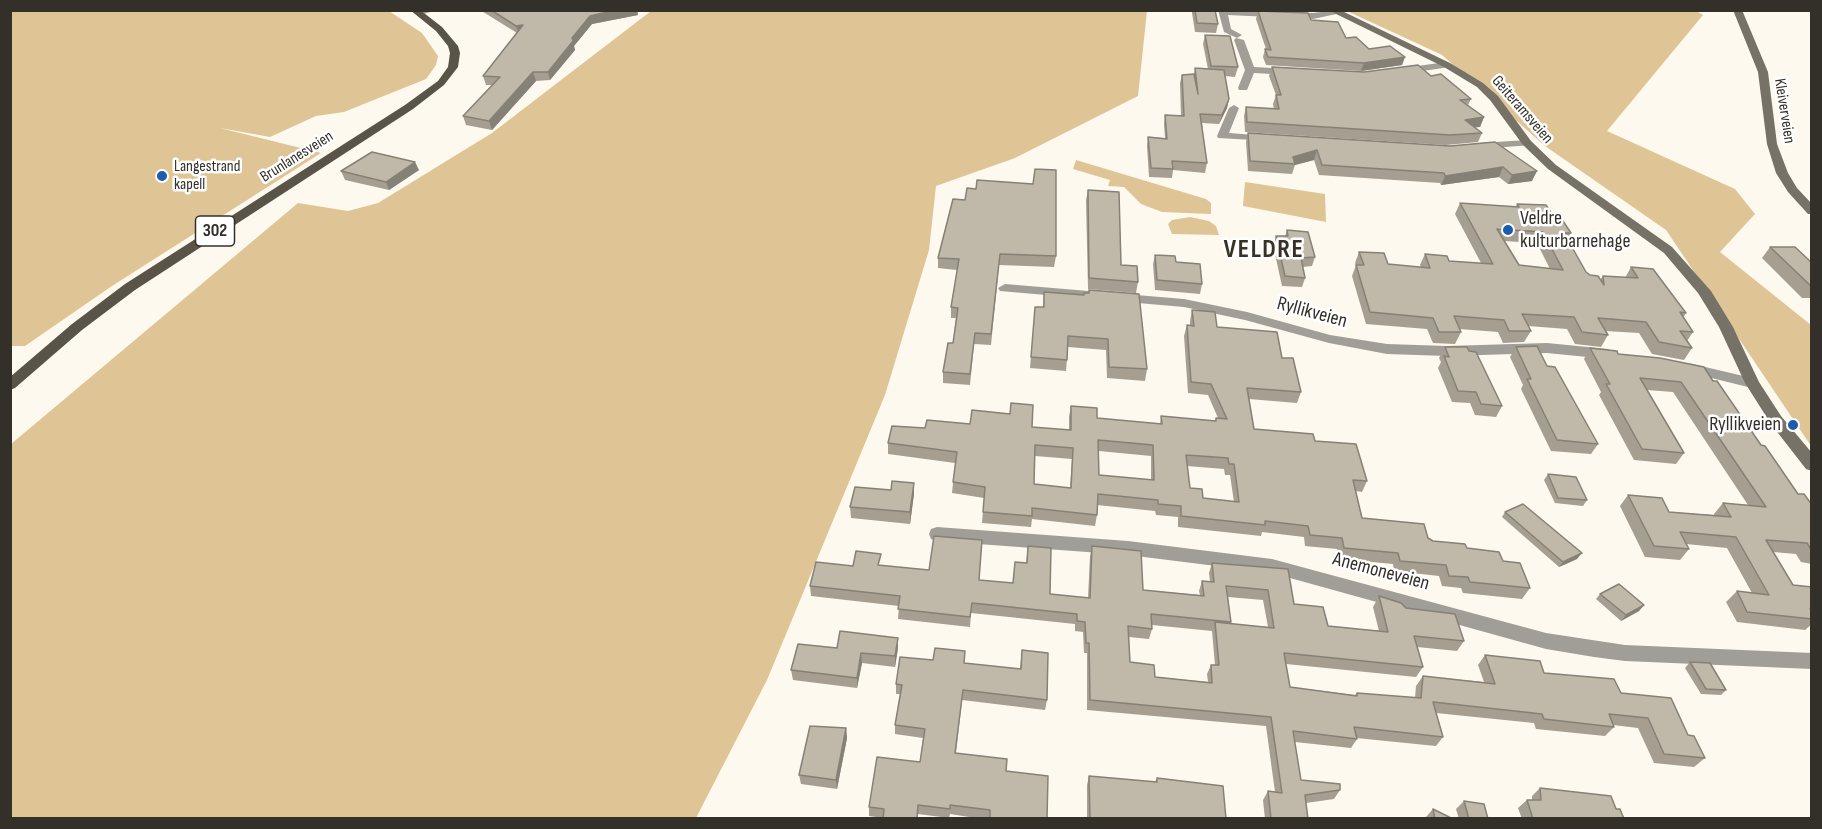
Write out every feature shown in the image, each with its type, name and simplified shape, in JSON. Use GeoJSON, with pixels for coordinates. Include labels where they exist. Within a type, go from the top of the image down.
{"type":"FeatureCollection","features":[{"type":"Feature","properties":{"kind":"main road","name":"Brunlanesveien"},"geometry":{"type":"LineString","coordinates":[[10,385],[77,327],[130,287],[409,107],[441,83],[453,67],[455,59],[453,46],[440,29],[422,12]]}},
{"type":"Feature","properties":{"kind":"street","name":"Kleiverveien"},"geometry":{"type":"LineString","coordinates":[[1737,10],[1763,72],[1772,144],[1782,173],[1792,190],[1812,211]]}},
{"type":"Feature","properties":{"kind":"street"},"geometry":{"type":"LineString","coordinates":[[1243,88],[1250,70],[1238,37],[1227,30],[1222,11],[1313,16],[1334,12]]}},
{"type":"Feature","properties":{"kind":"street","name":"Geiteramsveien"},"geometry":{"type":"LineString","coordinates":[[1334,12],[1447,64],[1480,85],[1494,98],[1527,143],[1552,167],[1661,245],[1685,267],[1704,291],[1726,327],[1752,383],[1776,420],[1812,465]]}},
{"type":"Feature","properties":{"kind":"street"},"geometry":{"type":"LineString","coordinates":[[1390,72],[1447,64]]}},
{"type":"Feature","properties":{"kind":"street"},"geometry":{"type":"LineString","coordinates":[[1250,70],[1303,73]]}},
{"type":"Feature","properties":{"kind":"street"},"geometry":{"type":"LineString","coordinates":[[1234,108],[1222,136],[1282,140]]}},
{"type":"Feature","properties":{"kind":"street"},"geometry":{"type":"LineString","coordinates":[[1469,147],[1527,143]]}},
{"type":"Feature","properties":{"kind":"street","name":"Ryllikveien"},"geometry":{"type":"LineString","coordinates":[[1005,288],[1184,303],[1247,316],[1329,339],[1387,349],[1447,351],[1546,348],[1622,356]]}},
{"type":"Feature","properties":{"kind":"street"},"geometry":{"type":"LineString","coordinates":[[1669,364],[1752,383]]}},
{"type":"Feature","properties":{"kind":"street","name":"Anemoneveien"},"geometry":{"type":"LineString","coordinates":[[937,534],[1128,548],[1272,566],[1546,641],[1594,649],[1625,653],[1812,661]]}},
{"type":"Feature","properties":{"kind":"shaded area"},"geometry":{"type":"Polygon","coordinates":[[[11,10],[389,11],[422,33],[438,56],[436,65],[426,79],[344,112],[316,116],[270,137],[220,128],[321,153],[112,286],[25,346],[11,346],[11,10]]]}},
{"type":"Feature","properties":{"kind":"shaded area"},"geometry":{"type":"Polygon","coordinates":[[[1695,10],[1703,15],[1607,131],[1735,189],[1755,214],[1720,252],[1811,325],[1811,446],[1666,230],[1545,146],[1442,55],[1347,11],[1695,10]]]}},
{"type":"Feature","properties":{"kind":"shaded area"},"geometry":{"type":"Polygon","coordinates":[[[651,11],[1147,11],[1138,96],[1015,158],[936,186],[929,250],[885,395],[767,680],[696,818],[11,818],[11,444],[298,203],[348,211],[378,203],[492,133],[651,11]]]}},
{"type":"Feature","properties":{"kind":"shaded area"},"geometry":{"type":"Polygon","coordinates":[[[1076,160],[1206,199],[1211,203],[1211,214],[1162,212],[1141,204],[1124,187],[1108,186],[1110,180],[1073,169],[1076,160]]]}},
{"type":"Feature","properties":{"kind":"shaded area"},"geometry":{"type":"Polygon","coordinates":[[[1245,182],[1325,194],[1326,222],[1243,206],[1245,182]]]}},
{"type":"Feature","properties":{"kind":"shaded area"},"geometry":{"type":"Polygon","coordinates":[[[1190,217],[1209,221],[1216,226],[1219,235],[1172,234],[1168,224],[1172,220],[1190,217]]]}},
{"type":"Feature","properties":{"kind":"building"},"geometry":{"type":"Polygon","coordinates":[[[491,10],[616,10],[590,16],[548,72],[533,72],[489,121],[463,116],[500,77],[483,76],[523,25],[516,26],[491,10]]]}},
{"type":"Feature","properties":{"kind":"building"},"geometry":{"type":"Polygon","coordinates":[[[1195,10],[1215,10],[1218,24],[1197,23],[1195,10]]]}},
{"type":"Feature","properties":{"kind":"building"},"geometry":{"type":"Polygon","coordinates":[[[1258,11],[1308,13],[1311,20],[1338,22],[1346,38],[1356,37],[1369,49],[1390,46],[1405,57],[1364,63],[1268,57],[1265,49],[1271,50],[1258,11]]]}},
{"type":"Feature","properties":{"kind":"building"},"geometry":{"type":"Polygon","coordinates":[[[1205,35],[1230,36],[1238,67],[1211,66],[1205,35]]]}},
{"type":"Feature","properties":{"kind":"building"},"geometry":{"type":"Polygon","coordinates":[[[1418,65],[1431,76],[1441,74],[1471,99],[1460,100],[1484,117],[1465,120],[1482,133],[1450,135],[1247,122],[1246,107],[1279,109],[1276,95],[1281,95],[1272,67],[1364,72],[1418,65]]]}},
{"type":"Feature","properties":{"kind":"building"},"geometry":{"type":"Polygon","coordinates":[[[1195,68],[1224,70],[1229,99],[1222,115],[1200,114],[1207,163],[1172,161],[1173,169],[1151,168],[1148,137],[1167,139],[1165,115],[1184,116],[1182,75],[1194,74],[1198,94],[1195,68]]]}},
{"type":"Feature","properties":{"kind":"building"},"geometry":{"type":"Polygon","coordinates":[[[1248,133],[1450,146],[1495,142],[1537,171],[1512,175],[1503,167],[1445,176],[1444,173],[1322,165],[1317,150],[1293,157],[1295,164],[1250,161],[1248,133]]]}},
{"type":"Feature","properties":{"kind":"building"},"geometry":{"type":"Polygon","coordinates":[[[372,152],[415,162],[386,182],[341,171],[372,152]]]}},
{"type":"Feature","properties":{"kind":"building"},"geometry":{"type":"Polygon","coordinates":[[[1035,169],[1056,170],[1056,256],[1000,254],[991,334],[975,333],[970,374],[943,372],[948,343],[953,343],[958,308],[951,307],[959,259],[938,258],[953,199],[965,200],[967,188],[976,189],[977,180],[1033,184],[1035,169]]]}},
{"type":"Feature","properties":{"kind":"building"},"geometry":{"type":"Polygon","coordinates":[[[1088,190],[1119,192],[1121,265],[1137,266],[1138,282],[1089,278],[1088,190]]]}},
{"type":"Feature","properties":{"kind":"building"},"geometry":{"type":"Polygon","coordinates":[[[1460,203],[1519,207],[1517,204],[1546,205],[1552,214],[1559,215],[1571,233],[1564,233],[1586,272],[1598,276],[1604,285],[1603,276],[1638,278],[1631,267],[1653,269],[1686,313],[1680,312],[1693,332],[1680,331],[1692,348],[1659,342],[1646,322],[1598,318],[1608,335],[1582,332],[1574,317],[1522,314],[1531,331],[1509,331],[1504,320],[1454,316],[1461,332],[1439,332],[1433,318],[1370,312],[1356,265],[1364,265],[1359,252],[1384,253],[1388,264],[1430,268],[1425,254],[1447,256],[1449,261],[1493,264],[1460,203]],[[1497,229],[1519,265],[1563,270],[1543,232],[1497,229]]]}},
{"type":"Feature","properties":{"kind":"building"},"geometry":{"type":"Polygon","coordinates":[[[1287,230],[1308,232],[1315,257],[1301,258],[1305,278],[1285,276],[1276,236],[1288,236],[1287,230]]]}},
{"type":"Feature","properties":{"kind":"building"},"geometry":{"type":"Polygon","coordinates":[[[1770,247],[1795,247],[1812,263],[1812,287],[1770,247]]]}},
{"type":"Feature","properties":{"kind":"building"},"geometry":{"type":"Polygon","coordinates":[[[1155,255],[1175,256],[1176,262],[1200,264],[1202,284],[1157,280],[1155,255]]]}},
{"type":"Feature","properties":{"kind":"building"},"geometry":{"type":"Polygon","coordinates":[[[1089,290],[1139,294],[1147,369],[1109,367],[1108,339],[1068,336],[1067,360],[1031,357],[1035,307],[1044,307],[1044,292],[1084,295],[1084,293],[1089,293],[1089,290]]]}},
{"type":"Feature","properties":{"kind":"building"},"geometry":{"type":"Polygon","coordinates":[[[1192,310],[1215,312],[1217,327],[1277,332],[1282,358],[1293,358],[1301,392],[1247,388],[1254,429],[1313,434],[1315,441],[1356,444],[1367,481],[1353,480],[1362,518],[1424,524],[1428,538],[1433,541],[1465,544],[1467,548],[1499,552],[1503,561],[1520,563],[1530,588],[1470,582],[1468,577],[1449,576],[1446,565],[1400,561],[1398,553],[1344,548],[1342,538],[1310,535],[1308,526],[1265,521],[1265,525],[1181,516],[1181,506],[1158,504],[1158,500],[1098,494],[1097,515],[1032,508],[1032,516],[983,512],[985,487],[953,482],[957,452],[888,443],[892,426],[925,428],[927,420],[970,424],[972,410],[1010,414],[1011,403],[1033,405],[1032,427],[1071,430],[1071,406],[1097,408],[1097,418],[1162,424],[1161,416],[1216,421],[1216,418],[1227,419],[1211,384],[1191,382],[1187,325],[1194,326],[1192,310]],[[1098,440],[1099,475],[1154,480],[1153,445],[1098,440]],[[1035,445],[1034,484],[1071,488],[1073,448],[1035,445]],[[1186,455],[1190,488],[1202,489],[1203,498],[1239,502],[1234,464],[1229,464],[1228,458],[1186,455]]]}},
{"type":"Feature","properties":{"kind":"building"},"geometry":{"type":"Polygon","coordinates":[[[1537,346],[1547,366],[1555,367],[1598,444],[1557,440],[1527,379],[1531,379],[1516,347],[1537,346]]]}},
{"type":"Feature","properties":{"kind":"building"},"geometry":{"type":"Polygon","coordinates":[[[1445,347],[1467,347],[1469,351],[1476,352],[1502,406],[1481,404],[1476,392],[1458,391],[1444,356],[1449,357],[1445,347]]]}},
{"type":"Feature","properties":{"kind":"building"},"geometry":{"type":"Polygon","coordinates":[[[1590,348],[1704,367],[1713,381],[1717,381],[1798,494],[1804,494],[1812,505],[1812,551],[1807,543],[1766,540],[1793,585],[1812,587],[1812,609],[1810,609],[1812,619],[1747,612],[1737,591],[1769,595],[1736,537],[1680,532],[1689,549],[1654,546],[1628,495],[1662,498],[1669,512],[1731,517],[1723,503],[1766,507],[1681,382],[1640,378],[1684,453],[1642,449],[1606,384],[1610,384],[1590,348]]]}},
{"type":"Feature","properties":{"kind":"building"},"geometry":{"type":"Polygon","coordinates":[[[1548,474],[1576,477],[1587,500],[1558,498],[1548,474]]]}},
{"type":"Feature","properties":{"kind":"building"},"geometry":{"type":"Polygon","coordinates":[[[892,481],[914,483],[910,512],[850,507],[855,487],[891,490],[892,481]]]}},
{"type":"Feature","properties":{"kind":"building"},"geometry":{"type":"Polygon","coordinates":[[[1523,504],[1582,553],[1563,562],[1505,512],[1523,504]]]}},
{"type":"Feature","properties":{"kind":"building"},"geometry":{"type":"Polygon","coordinates":[[[934,536],[982,540],[979,580],[1013,583],[1015,562],[1027,563],[1028,546],[1051,548],[1050,594],[1090,598],[1092,546],[1141,551],[1143,590],[1204,596],[1202,581],[1214,582],[1212,563],[1288,569],[1294,604],[1323,607],[1328,626],[1388,632],[1379,596],[1401,603],[1406,608],[1455,614],[1464,641],[1414,636],[1423,667],[1284,653],[1290,687],[1357,696],[1357,693],[1421,698],[1423,676],[1495,684],[1485,655],[1540,661],[1544,673],[1614,679],[1621,693],[1671,698],[1688,735],[1694,736],[1705,758],[1664,754],[1648,718],[1609,714],[1614,727],[1544,719],[1542,714],[1433,702],[1443,737],[1354,727],[1357,739],[1293,731],[1301,780],[1340,784],[1340,790],[1305,795],[1308,819],[1271,819],[1268,791],[1282,793],[1271,717],[1090,700],[1089,643],[1086,643],[1085,622],[1077,621],[1077,614],[972,603],[970,617],[898,609],[900,596],[810,586],[816,562],[853,566],[856,551],[881,554],[878,565],[929,570],[934,536]],[[1226,586],[1231,622],[1151,614],[1152,629],[1128,626],[1130,662],[1154,665],[1155,677],[1212,683],[1211,665],[1219,665],[1215,622],[1274,628],[1268,590],[1226,586]]]}},
{"type":"Feature","properties":{"kind":"building"},"geometry":{"type":"Polygon","coordinates":[[[1619,584],[1644,605],[1626,615],[1600,594],[1619,584]]]}},
{"type":"Feature","properties":{"kind":"building"},"geometry":{"type":"Polygon","coordinates":[[[840,631],[898,638],[895,656],[861,653],[857,678],[791,670],[798,644],[837,648],[840,631]]]}},
{"type":"Feature","properties":{"kind":"building"},"geometry":{"type":"Polygon","coordinates":[[[935,648],[965,651],[964,663],[1021,669],[1022,650],[1048,653],[1047,700],[963,690],[955,753],[1007,759],[1006,771],[1048,776],[1047,819],[990,819],[990,810],[950,805],[950,809],[918,805],[917,819],[883,819],[884,809],[869,807],[877,757],[920,762],[925,729],[895,725],[902,685],[896,684],[900,657],[933,660],[935,648]]]}},
{"type":"Feature","properties":{"kind":"building"},"geometry":{"type":"Polygon","coordinates":[[[1690,662],[1710,663],[1726,690],[1706,689],[1690,662]]]}},
{"type":"Feature","properties":{"kind":"building"},"geometry":{"type":"Polygon","coordinates":[[[810,726],[846,728],[836,780],[799,775],[810,726]]]}},
{"type":"Feature","properties":{"kind":"building"},"geometry":{"type":"Polygon","coordinates":[[[1089,776],[1157,782],[1157,778],[1223,786],[1226,819],[1090,819],[1089,776]]]}},
{"type":"Feature","properties":{"kind":"building"},"geometry":{"type":"Polygon","coordinates":[[[1540,788],[1611,796],[1616,809],[1620,809],[1624,819],[1533,819],[1527,800],[1541,800],[1540,788]]]}},
{"type":"Feature","properties":{"kind":"building"},"geometry":{"type":"Polygon","coordinates":[[[1464,801],[1484,804],[1488,819],[1469,819],[1464,801]]]}},
{"type":"Feature","properties":{"kind":"building"},"geometry":{"type":"Polygon","coordinates":[[[1433,809],[1453,819],[1435,819],[1433,809]]]}},
{"type":"Feature","properties":{"kind":"place","name":"Langestrand kapell"},"geometry":{"type":"Point","coordinates":[162,176]}},
{"type":"Feature","properties":{"kind":"place","name":"Veldre kulturbarnehage"},"geometry":{"type":"Point","coordinates":[1508,230]}},
{"type":"Feature","properties":{"kind":"place","name":"Ryllikveien"},"geometry":{"type":"Point","coordinates":[1793,425]}},
{"type":"Feature","properties":{"kind":"district","name":"VELDRE"},"geometry":{"type":"Point","coordinates":[1264,250]}}]}
